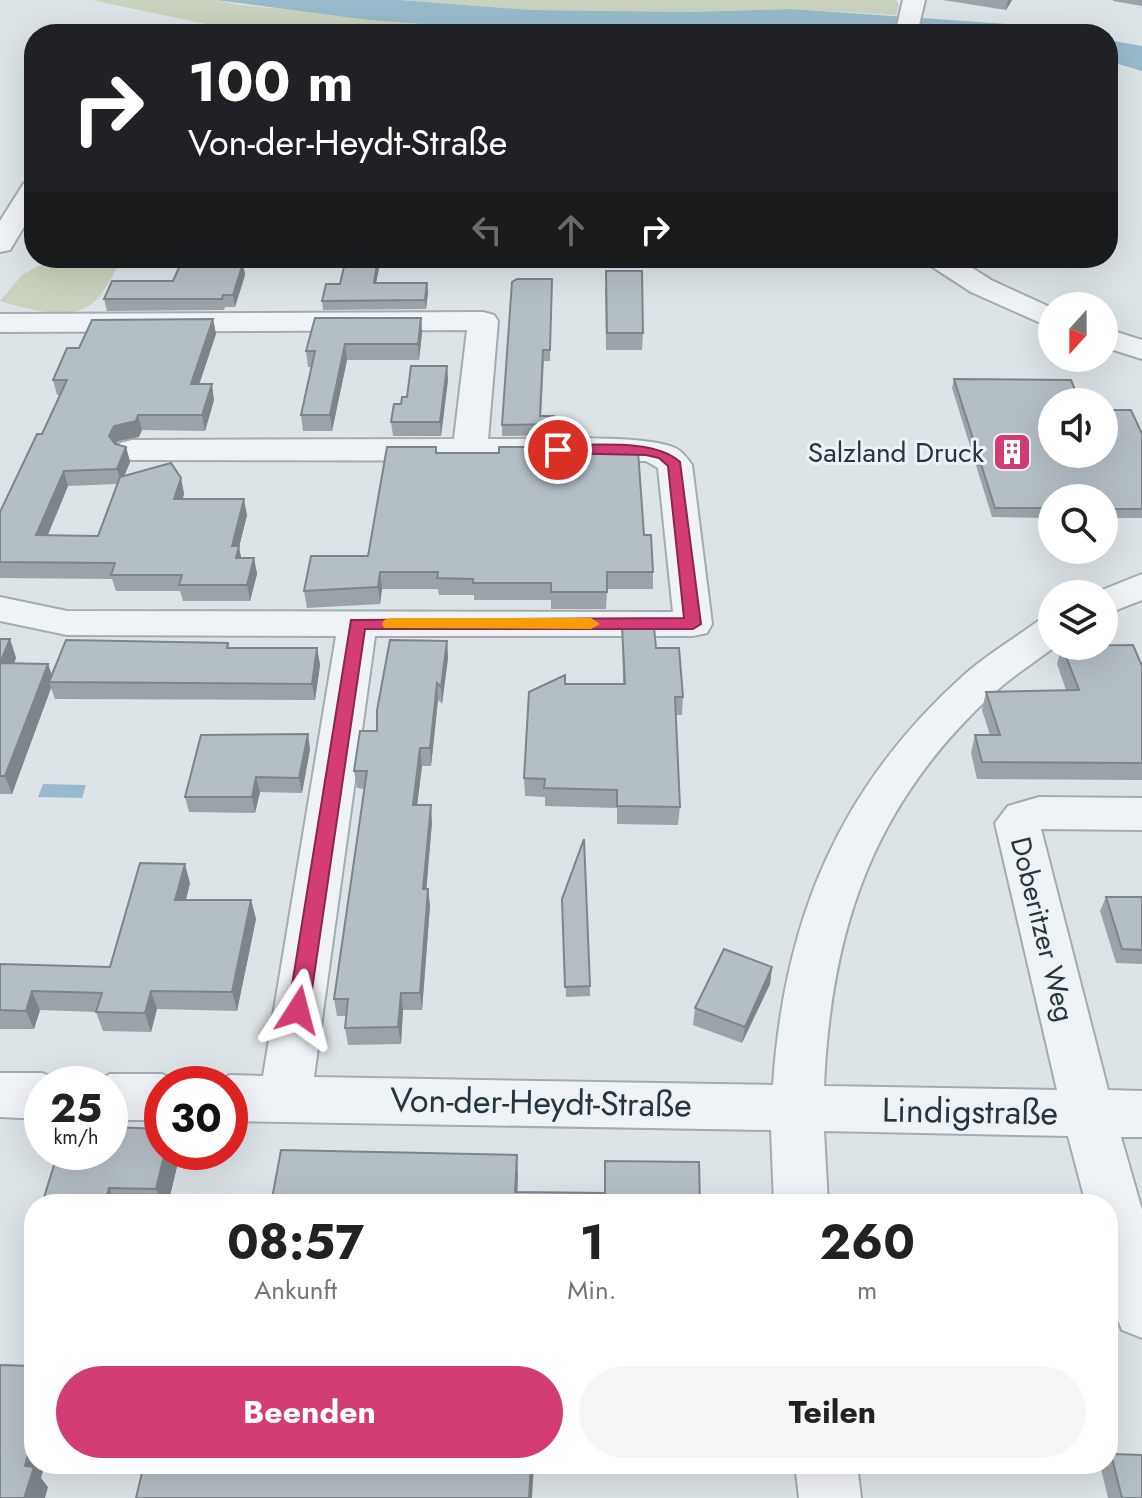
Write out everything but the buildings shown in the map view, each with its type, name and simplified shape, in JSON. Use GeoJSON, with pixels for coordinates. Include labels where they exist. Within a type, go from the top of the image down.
{"type":"FeatureCollection","features":[{"type":"Feature","properties":{"kind":"street"},"geometry":{"type":"LineString","coordinates":[[908,24],[913,3]]}},
{"type":"Feature","properties":{"kind":"street"},"geometry":{"type":"LineString","coordinates":[[0,189],[24,189]]}},
{"type":"Feature","properties":{"kind":"street"},"geometry":{"type":"LineString","coordinates":[[0,244],[24,205]]}},
{"type":"Feature","properties":{"kind":"street"},"geometry":{"type":"LineString","coordinates":[[953,268],[981,286],[1038,312]]}},
{"type":"Feature","properties":{"kind":"street"},"geometry":{"type":"LineString","coordinates":[[0,323],[483,321],[470,449]]}},
{"type":"Feature","properties":{"kind":"street"},"geometry":{"type":"LineString","coordinates":[[1118,342],[1142,350]]}},
{"type":"Feature","properties":{"kind":"street"},"geometry":{"type":"LineString","coordinates":[[0,609],[67,623],[693,624],[675,465],[664,455],[646,451],[470,449],[132,450]]}},
{"type":"Feature","properties":{"kind":"street"},"geometry":{"type":"LineString","coordinates":[[1118,597],[1142,586]]}},
{"type":"Feature","properties":{"kind":"street"},"geometry":{"type":"LineString","coordinates":[[285,1099],[357,624]]}},
{"type":"Feature","properties":{"kind":"street"},"geometry":{"type":"LineString","coordinates":[[800,1194],[797,1160],[800,1050],[819,939],[834,892],[859,833],[892,777],[930,730],[993,670],[1038,639]]}},
{"type":"Feature","properties":{"kind":"street","name":"Doberitzer Weg"},"geometry":{"type":"LineString","coordinates":[[1088,1113],[1017,823],[1024,817],[1039,813],[1142,814]]}},
{"type":"Feature","properties":{"kind":"street"},"geometry":{"type":"LineString","coordinates":[[0,1095],[24,1096]]}},
{"type":"Feature","properties":{"kind":"street","name":"Von-der-Heydt-Straße"},"geometry":{"type":"LineString","coordinates":[[248,1098],[797,1106]]}},
{"type":"Feature","properties":{"kind":"street","name":"Lindigstraße"},"geometry":{"type":"LineString","coordinates":[[797,1106],[1142,1114]]}},
{"type":"Feature","properties":{"kind":"street"},"geometry":{"type":"LineString","coordinates":[[1088,1113],[1110,1194]]}},
{"type":"Feature","properties":{"kind":"street"},"geometry":{"type":"LineString","coordinates":[[1118,1222],[1142,1310]]}},
{"type":"Feature","properties":{"kind":"street"},"geometry":{"type":"LineString","coordinates":[[827,1474],[830,1498]]}},
{"type":"Feature","properties":{"kind":"green space"},"geometry":{"type":"Polygon","coordinates":[[[92,0],[216,0],[438,24],[206,24],[92,0]]]}},
{"type":"Feature","properties":{"kind":"green space"},"geometry":{"type":"Polygon","coordinates":[[[400,0],[896,0],[899,5],[896,15],[792,9],[692,12],[531,10],[400,0]]]}},
{"type":"Feature","properties":{"kind":"green space"},"geometry":{"type":"Polygon","coordinates":[[[35,268],[117,268],[96,300],[86,307],[63,313],[0,301],[22,275],[35,268]]]}},
{"type":"Feature","properties":{"kind":"water"},"geometry":{"type":"Polygon","coordinates":[[[216,0],[400,0],[531,10],[692,12],[792,9],[1008,24],[424,24],[216,0]]]}},
{"type":"Feature","properties":{"kind":"water"},"geometry":{"type":"Polygon","coordinates":[[[1118,42],[1142,46],[1142,71],[1118,64],[1118,42]]]}},
{"type":"Feature","properties":{"kind":"water"},"geometry":{"type":"Polygon","coordinates":[[[43,784],[86,785],[82,798],[38,797],[43,784]]]}},
{"type":"Feature","properties":{"kind":"slow traffic"},"geometry":{"type":"LineString","coordinates":[[390,624],[591,624]]}},
{"type":"Feature","properties":{"kind":"place","name":"Salzland Druck"},"geometry":{"type":"Point","coordinates":[1012,452]}},
{"type":"Feature","properties":{"kind":"route"},"geometry":{"type":"LineString","coordinates":[[298,1010],[357,624],[693,624],[675,465],[664,455],[646,451],[558,450]]}}]}
